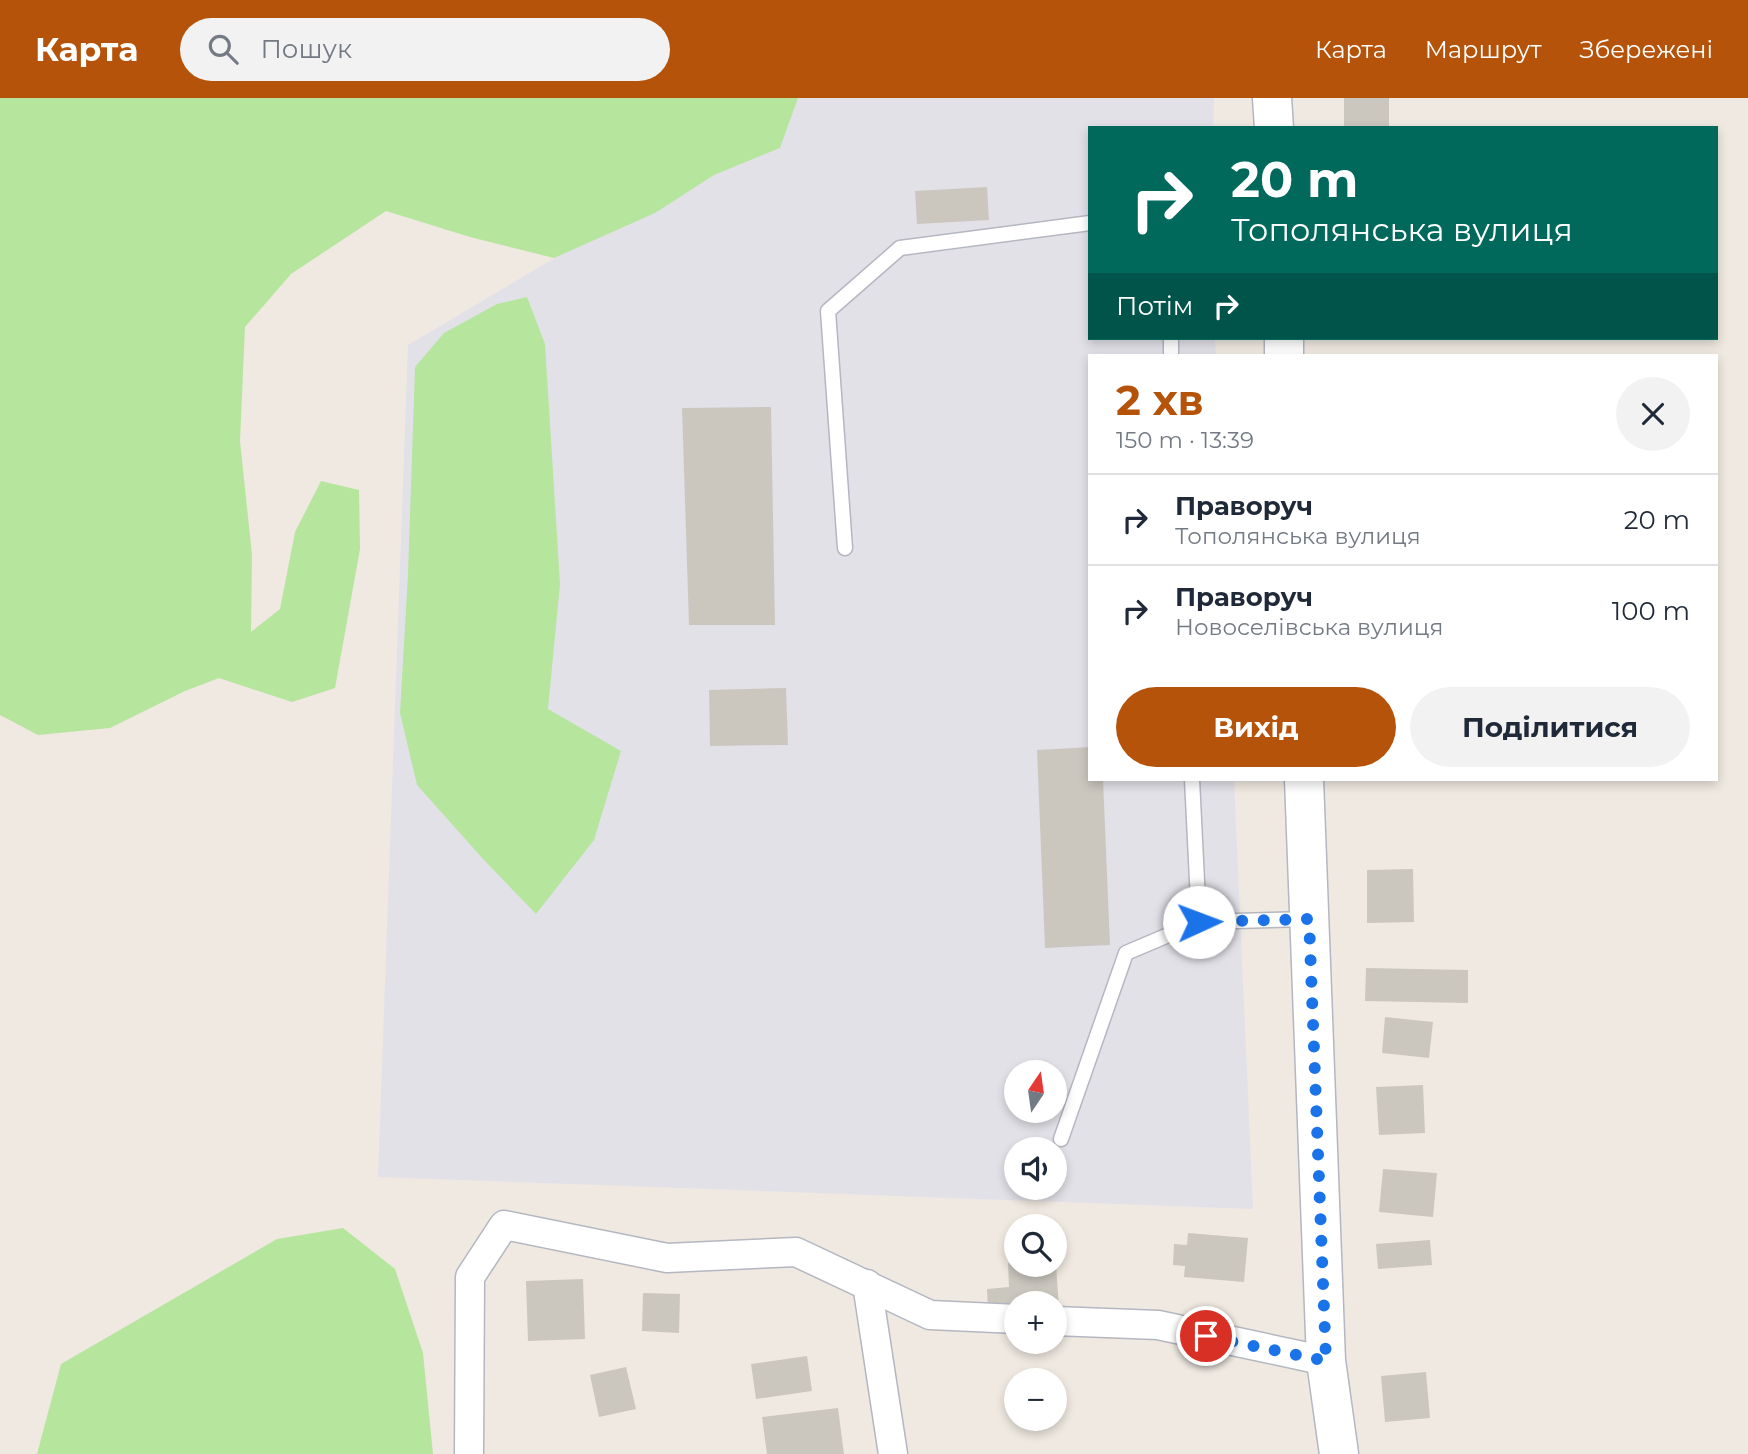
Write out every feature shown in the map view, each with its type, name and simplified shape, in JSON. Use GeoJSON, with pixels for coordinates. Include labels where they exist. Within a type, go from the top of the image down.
{"type":"FeatureCollection","features":[{"type":"Feature","properties":{"kind":"street"},"geometry":{"type":"LineString","coordinates":[[1272,98],[1274,126]]}},
{"type":"Feature","properties":{"kind":"street"},"geometry":{"type":"LineString","coordinates":[[1304,781],[1326,1361],[1339,1454]]}},
{"type":"Feature","properties":{"kind":"street"},"geometry":{"type":"LineString","coordinates":[[469,1454],[470,1278],[504,1225],[667,1258],[796,1252],[930,1315],[1004,1318]]}},
{"type":"Feature","properties":{"kind":"street"},"geometry":{"type":"LineString","coordinates":[[867,1284],[893,1454]]}},
{"type":"Feature","properties":{"kind":"street"},"geometry":{"type":"LineString","coordinates":[[1067,1321],[1158,1325],[1326,1361]]}},
{"type":"Feature","properties":{"kind":"lane"},"geometry":{"type":"LineString","coordinates":[[845,548],[828,311],[900,248],[1088,223]]}},
{"type":"Feature","properties":{"kind":"lane"},"geometry":{"type":"LineString","coordinates":[[1192,781],[1199,922]]}},
{"type":"Feature","properties":{"kind":"lane"},"geometry":{"type":"LineString","coordinates":[[1062,1137],[1126,953],[1199,922],[1309,919]]}},
{"type":"Feature","properties":{"kind":"shaded area"},"geometry":{"type":"Polygon","coordinates":[[[655,98],[1214,98],[1213,126],[1088,126],[1088,340],[1215,340],[1216,354],[1088,354],[1088,781],[1234,781],[1253,1209],[1007,1200],[1067,1200],[1067,1137],[1004,1137],[1004,1200],[378,1177],[408,345],[634,211],[655,98]]]}},
{"type":"Feature","properties":{"kind":"green space"},"geometry":{"type":"Polygon","coordinates":[[[0,98],[798,98],[780,148],[714,175],[655,213],[554,258],[470,237],[386,211],[291,274],[245,327],[240,441],[252,555],[251,632],[280,609],[295,532],[321,481],[359,490],[360,549],[335,688],[292,702],[219,678],[185,691],[110,728],[38,735],[0,715],[0,98]]]}},
{"type":"Feature","properties":{"kind":"green space"},"geometry":{"type":"Polygon","coordinates":[[[527,297],[545,344],[560,584],[548,709],[621,751],[594,840],[536,914],[417,785],[400,713],[415,367],[444,333],[497,304],[527,297]]]}},
{"type":"Feature","properties":{"kind":"green space"},"geometry":{"type":"Polygon","coordinates":[[[343,1228],[395,1269],[423,1353],[433,1454],[37,1454],[61,1364],[277,1239],[343,1228]]]}},
{"type":"Feature","properties":{"kind":"building"},"geometry":{"type":"Polygon","coordinates":[[[1344,98],[1389,98],[1389,126],[1344,126],[1344,98]]]}},
{"type":"Feature","properties":{"kind":"building"},"geometry":{"type":"Polygon","coordinates":[[[987,187],[989,220],[917,224],[915,191],[987,187]]]}},
{"type":"Feature","properties":{"kind":"building"},"geometry":{"type":"Polygon","coordinates":[[[771,407],[775,625],[689,625],[682,408],[771,407]]]}},
{"type":"Feature","properties":{"kind":"building"},"geometry":{"type":"Polygon","coordinates":[[[786,688],[788,745],[710,746],[709,690],[786,688]]]}},
{"type":"Feature","properties":{"kind":"building"},"geometry":{"type":"Polygon","coordinates":[[[1088,747],[1088,781],[1103,781],[1110,945],[1045,948],[1037,750],[1088,747]]]}},
{"type":"Feature","properties":{"kind":"building"},"geometry":{"type":"Polygon","coordinates":[[[1413,869],[1414,922],[1367,923],[1367,870],[1413,869]]]}},
{"type":"Feature","properties":{"kind":"building"},"geometry":{"type":"Polygon","coordinates":[[[1366,968],[1468,970],[1468,1003],[1365,1001],[1366,968]]]}},
{"type":"Feature","properties":{"kind":"building"},"geometry":{"type":"Polygon","coordinates":[[[1385,1017],[1433,1022],[1429,1058],[1382,1053],[1385,1017]]]}},
{"type":"Feature","properties":{"kind":"building"},"geometry":{"type":"Polygon","coordinates":[[[1423,1085],[1425,1133],[1379,1135],[1376,1087],[1423,1085]]]}},
{"type":"Feature","properties":{"kind":"building"},"geometry":{"type":"Polygon","coordinates":[[[1383,1169],[1437,1173],[1433,1217],[1379,1212],[1383,1169]]]}},
{"type":"Feature","properties":{"kind":"building"},"geometry":{"type":"Polygon","coordinates":[[[1188,1233],[1248,1238],[1244,1282],[1184,1277],[1185,1266],[1173,1265],[1174,1244],[1187,1245],[1188,1233]]]}},
{"type":"Feature","properties":{"kind":"building"},"geometry":{"type":"Polygon","coordinates":[[[1430,1240],[1432,1265],[1378,1269],[1376,1244],[1430,1240]]]}},
{"type":"Feature","properties":{"kind":"building"},"geometry":{"type":"Polygon","coordinates":[[[1009,1277],[1057,1277],[1058,1291],[1004,1291],[1004,1310],[988,1311],[987,1289],[1009,1287],[1009,1277]]]}},
{"type":"Feature","properties":{"kind":"building"},"geometry":{"type":"Polygon","coordinates":[[[583,1279],[585,1339],[528,1341],[526,1281],[583,1279]]]}},
{"type":"Feature","properties":{"kind":"building"},"geometry":{"type":"Polygon","coordinates":[[[643,1293],[680,1294],[679,1333],[642,1331],[643,1293]]]}},
{"type":"Feature","properties":{"kind":"building"},"geometry":{"type":"Polygon","coordinates":[[[807,1356],[812,1391],[756,1399],[751,1364],[807,1356]]]}},
{"type":"Feature","properties":{"kind":"building"},"geometry":{"type":"Polygon","coordinates":[[[626,1367],[636,1409],[599,1417],[590,1375],[626,1367]]]}},
{"type":"Feature","properties":{"kind":"building"},"geometry":{"type":"Polygon","coordinates":[[[1426,1372],[1430,1418],[1385,1422],[1381,1376],[1426,1372]]]}},
{"type":"Feature","properties":{"kind":"building"},"geometry":{"type":"Polygon","coordinates":[[[838,1408],[844,1454],[767,1454],[762,1417],[838,1408]]]}},
{"type":"Feature","properties":{"kind":"route"},"geometry":{"type":"LineString","coordinates":[[1199,922],[1309,919],[1326,1361],[1206,1336]]}}]}
